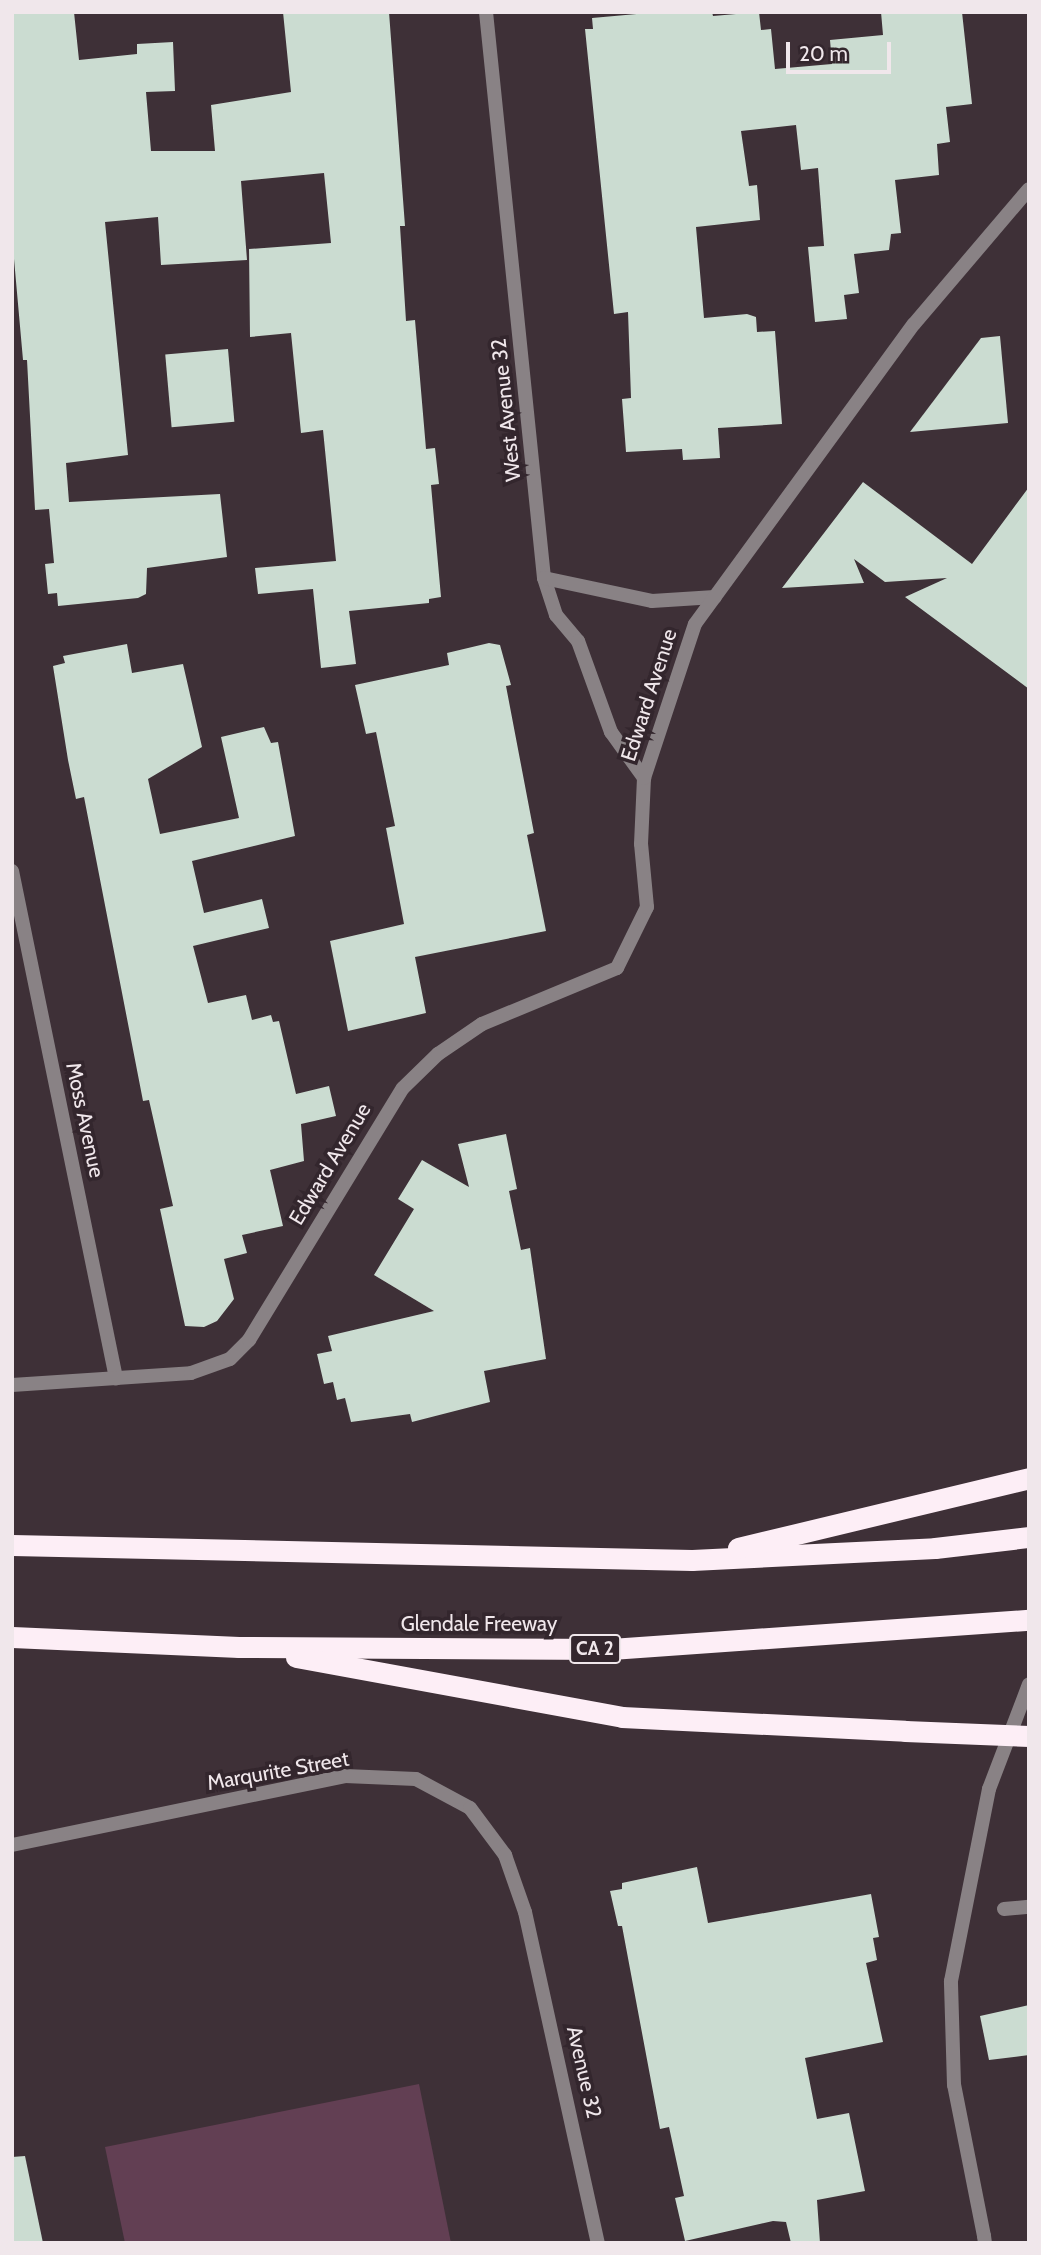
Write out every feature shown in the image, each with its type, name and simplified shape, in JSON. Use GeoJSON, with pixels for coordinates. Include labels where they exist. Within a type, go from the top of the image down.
{"type":"FeatureCollection","features":[{"type":"Feature","properties":{"kind":"highway"},"geometry":{"type":"LineString","coordinates":[[692,1560],[1029,1478]]}},
{"type":"Feature","properties":{"kind":"highway"},"geometry":{"type":"LineString","coordinates":[[12,1545],[692,1560],[1029,1537]]}},
{"type":"Feature","properties":{"kind":"highway","name":"Glendale Freeway"},"geometry":{"type":"LineString","coordinates":[[12,1637],[239,1647],[611,1649],[1029,1620]]}},
{"type":"Feature","properties":{"kind":"highway"},"geometry":{"type":"LineString","coordinates":[[239,1647],[622,1717],[1029,1736]]}},
{"type":"Feature","properties":{"kind":"street","name":"West Avenue 32"},"geometry":{"type":"LineString","coordinates":[[486,12],[544,578],[556,615],[578,641],[611,732],[643,778]]}},
{"type":"Feature","properties":{"kind":"street","name":"Edward Avenue"},"geometry":{"type":"LineString","coordinates":[[12,1385],[191,1373],[230,1359],[250,1340],[403,1088],[438,1054],[482,1024],[617,968],[647,907],[641,844],[643,778],[695,624],[914,324],[1029,189]]}},
{"type":"Feature","properties":{"kind":"street"},"geometry":{"type":"LineString","coordinates":[[544,578],[652,601],[715,597]]}},
{"type":"Feature","properties":{"kind":"street","name":"Moss Avenue"},"geometry":{"type":"LineString","coordinates":[[12,871],[116,1378]]}},
{"type":"Feature","properties":{"kind":"street"},"geometry":{"type":"LineString","coordinates":[[985,2239],[954,2085],[951,1981],[989,1789],[1029,1684]]}},
{"type":"Feature","properties":{"kind":"street","name":"Marqurite Street"},"geometry":{"type":"LineString","coordinates":[[12,1845],[345,1776],[416,1779],[470,1808],[505,1854],[524,1912]]}},
{"type":"Feature","properties":{"kind":"street"},"geometry":{"type":"LineString","coordinates":[[1004,1909],[1029,1907]]}},
{"type":"Feature","properties":{"kind":"street","name":"Avenue 32"},"geometry":{"type":"LineString","coordinates":[[524,1912],[598,2243]]}},
{"type":"Feature","properties":{"kind":"shaded area"},"geometry":{"type":"Polygon","coordinates":[[[419,2084],[451,2243],[125,2243],[105,2147],[419,2084]]]}},
{"type":"Feature","properties":{"kind":"building"},"geometry":{"type":"Polygon","coordinates":[[[12,12],[74,12],[79,60],[137,54],[137,44],[173,42],[175,91],[146,92],[151,151],[215,151],[211,105],[291,92],[283,12],[389,12],[405,226],[400,226],[406,321],[415,320],[426,449],[435,448],[439,484],[431,485],[441,597],[429,599],[429,603],[349,611],[356,664],[321,668],[313,589],[258,594],[255,568],[336,561],[323,430],[301,433],[291,333],[250,337],[249,249],[331,243],[324,173],[241,181],[247,260],[161,265],[158,217],[105,222],[128,455],[66,463],[69,502],[220,494],[227,557],[147,568],[146,594],[138,598],[58,606],[57,593],[48,594],[45,564],[54,563],[49,509],[35,510],[27,360],[23,360],[14,259],[12,12]]]}},
{"type":"Feature","properties":{"kind":"building"},"geometry":{"type":"Polygon","coordinates":[[[659,12],[712,12],[713,16],[759,12],[761,30],[771,29],[775,69],[832,64],[830,40],[883,35],[881,12],[962,12],[972,104],[946,107],[950,142],[937,144],[939,175],[895,180],[901,233],[891,234],[889,250],[854,254],[859,293],[844,295],[847,319],[815,322],[808,247],[824,246],[818,168],[801,170],[796,125],[741,131],[749,186],[757,185],[760,220],[696,227],[704,318],[747,314],[756,317],[757,332],[775,331],[782,424],[718,428],[720,458],[683,460],[682,449],[626,452],[622,399],[631,398],[628,312],[614,314],[585,29],[593,29],[592,18],[659,12]]]}},
{"type":"Feature","properties":{"kind":"building"},"geometry":{"type":"Polygon","coordinates":[[[1000,336],[1008,423],[910,432],[981,338],[1000,336]]]}},
{"type":"Feature","properties":{"kind":"building"},"geometry":{"type":"Polygon","coordinates":[[[228,349],[234,422],[172,427],[165,354],[228,349]]]}},
{"type":"Feature","properties":{"kind":"building"},"geometry":{"type":"Polygon","coordinates":[[[863,482],[972,564],[1029,487],[1029,689],[905,597],[947,578],[885,582],[854,559],[864,583],[782,588],[863,482]]]}},
{"type":"Feature","properties":{"kind":"building"},"geometry":{"type":"Polygon","coordinates":[[[489,643],[500,645],[511,685],[506,686],[534,833],[527,835],[546,931],[415,957],[426,1013],[348,1031],[330,941],[404,924],[386,828],[395,826],[376,732],[366,734],[355,685],[449,665],[447,653],[489,643]]]}},
{"type":"Feature","properties":{"kind":"building"},"geometry":{"type":"Polygon","coordinates":[[[127,644],[132,673],[183,664],[202,747],[148,779],[160,834],[239,818],[221,737],[264,727],[271,743],[278,742],[295,836],[192,861],[204,913],[262,899],[269,928],[193,946],[208,1003],[246,995],[252,1020],[271,1015],[273,1022],[279,1021],[296,1094],[329,1086],[336,1116],[301,1124],[304,1161],[270,1170],[283,1226],[242,1235],[247,1253],[224,1259],[234,1299],[217,1321],[204,1327],[185,1326],[160,1209],[173,1206],[149,1100],[143,1101],[84,797],[76,799],[53,666],[65,663],[63,656],[127,644]]]}},
{"type":"Feature","properties":{"kind":"building"},"geometry":{"type":"Polygon","coordinates":[[[506,1134],[517,1189],[509,1191],[521,1250],[530,1248],[546,1359],[484,1371],[490,1402],[412,1422],[410,1414],[351,1422],[345,1398],[337,1400],[333,1382],[324,1384],[317,1354],[332,1351],[328,1336],[434,1311],[374,1275],[414,1209],[398,1199],[422,1160],[469,1187],[458,1144],[506,1134]]]}},
{"type":"Feature","properties":{"kind":"building"},"geometry":{"type":"Polygon","coordinates":[[[697,1867],[708,1923],[871,1894],[879,1937],[873,1938],[877,1960],[866,1963],[883,2042],[805,2058],[817,2119],[849,2113],[865,2191],[817,2200],[820,2243],[791,2243],[786,2222],[773,2221],[685,2241],[675,2198],[684,2196],[669,2127],[660,2129],[622,1926],[618,1926],[610,1891],[622,1889],[622,1883],[697,1867]]]}},
{"type":"Feature","properties":{"kind":"building"},"geometry":{"type":"Polygon","coordinates":[[[1029,2005],[1029,2055],[989,2060],[980,2016],[1029,2005]]]}},
{"type":"Feature","properties":{"kind":"building"},"geometry":{"type":"Polygon","coordinates":[[[25,2156],[43,2243],[12,2243],[12,2157],[25,2156]]]}}]}
